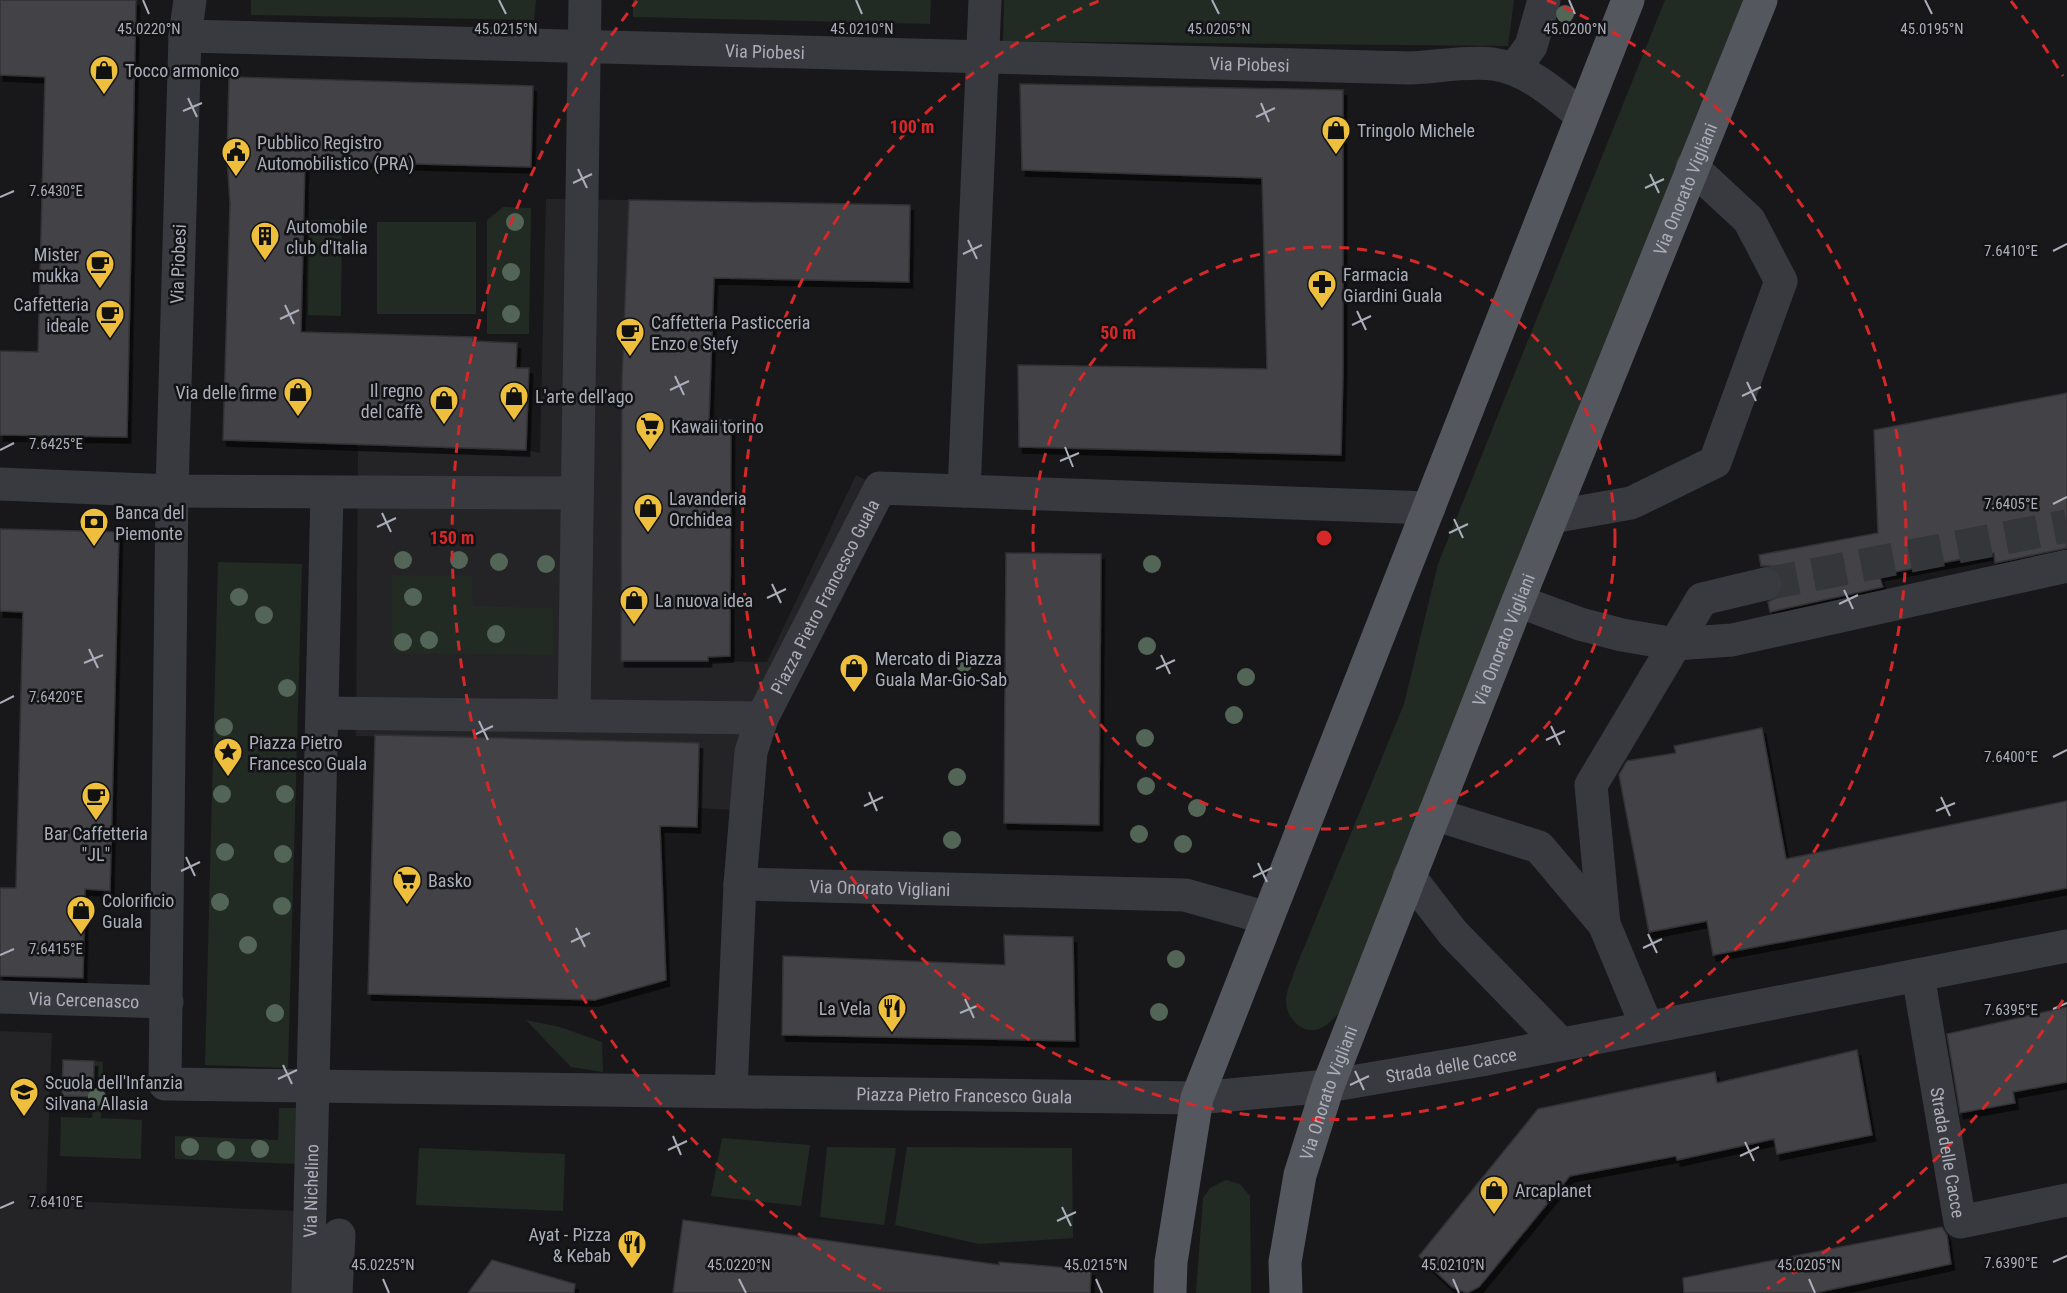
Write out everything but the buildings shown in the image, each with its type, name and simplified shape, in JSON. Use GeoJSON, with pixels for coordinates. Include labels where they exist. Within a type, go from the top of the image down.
{"type":"FeatureCollection","features":[{"type":"Feature","properties":{"kind":"main road"},"geometry":{"type":"LineString","coordinates":[[1170,1293],[1170,1262],[1197,1098],[1628,0]]}},
{"type":"Feature","properties":{"kind":"main road","name":"Via Onorato Vigliani"},"geometry":{"type":"LineString","coordinates":[[1286,1293],[1285,1262],[1300,1175],[1328,1086],[1518,601],[1761,0]]}},
{"type":"Feature","properties":{"kind":"street","name":"Via Piobesi"},"geometry":{"type":"LineString","coordinates":[[172,491],[185,36],[190,0]]}},
{"type":"Feature","properties":{"kind":"street"},"geometry":{"type":"LineString","coordinates":[[574,715],[585,0]]}},
{"type":"Feature","properties":{"kind":"street"},"geometry":{"type":"LineString","coordinates":[[985,0],[964,491],[1429,508]]}},
{"type":"Feature","properties":{"kind":"street"},"geometry":{"type":"LineString","coordinates":[[1514,69],[1531,46],[1544,0]]}},
{"type":"Feature","properties":{"kind":"street","name":"Via Piobesi"},"geometry":{"type":"LineString","coordinates":[[185,36],[1410,69],[1492,64],[1514,69],[1545,86],[1581,115]]}},
{"type":"Feature","properties":{"kind":"street"},"geometry":{"type":"LineString","coordinates":[[1552,517],[1631,503],[1715,462],[1780,281],[1749,220],[1692,167]]}},
{"type":"Feature","properties":{"kind":"street"},"geometry":{"type":"LineString","coordinates":[[0,484],[172,491],[577,493]]}},
{"type":"Feature","properties":{"kind":"street","name":"Piazza Pietro Francesco Guala"},"geometry":{"type":"LineString","coordinates":[[731,1091],[740,884],[751,752],[762,718],[880,488],[964,491]]}},
{"type":"Feature","properties":{"kind":"street","name":"Piazza Pietro Francesco Guala"},"geometry":{"type":"LineString","coordinates":[[172,491],[165,1084],[315,1088],[1197,1098]]}},
{"type":"Feature","properties":{"kind":"street"},"geometry":{"type":"LineString","coordinates":[[315,1088],[327,493]]}},
{"type":"Feature","properties":{"kind":"street"},"geometry":{"type":"LineString","coordinates":[[1518,601],[1581,624],[1622,635],[1675,644],[1732,640],[2067,566]]}},
{"type":"Feature","properties":{"kind":"street"},"geometry":{"type":"LineString","coordinates":[[1647,1027],[1604,924],[1591,784],[1702,599],[1765,584]]}},
{"type":"Feature","properties":{"kind":"street"},"geometry":{"type":"LineString","coordinates":[[323,713],[762,718]]}},
{"type":"Feature","properties":{"kind":"street"},"geometry":{"type":"LineString","coordinates":[[1434,814],[1539,847],[1604,924]]}},
{"type":"Feature","properties":{"kind":"street"},"geometry":{"type":"LineString","coordinates":[[1409,876],[1453,933],[1562,1044]]}},
{"type":"Feature","properties":{"kind":"street","name":"Via Onorato Vigliani"},"geometry":{"type":"LineString","coordinates":[[740,884],[1185,896],[1267,918]]}},
{"type":"Feature","properties":{"kind":"street","name":"Strada delle Cacce"},"geometry":{"type":"LineString","coordinates":[[1197,1098],[1328,1086],[1562,1044],[2067,946]]}},
{"type":"Feature","properties":{"kind":"street","name":"Strada delle Cacce"},"geometry":{"type":"LineString","coordinates":[[1918,975],[1960,1222],[2067,1200]]}},
{"type":"Feature","properties":{"kind":"street","name":"Via Cercenasco"},"geometry":{"type":"LineString","coordinates":[[0,998],[167,1002]]}},
{"type":"Feature","properties":{"kind":"street","name":"Via Nichelino"},"geometry":{"type":"LineString","coordinates":[[308,1293],[315,1088]]}},
{"type":"Feature","properties":{"kind":"street"},"geometry":{"type":"LineString","coordinates":[[336,1293],[339,1235]]}},
{"type":"Feature","properties":{"kind":"shaded area"},"geometry":{"type":"Polygon","coordinates":[[[251,0],[536,0],[534,20],[251,15],[251,0]]]}},
{"type":"Feature","properties":{"kind":"shaded area"},"geometry":{"type":"Polygon","coordinates":[[[633,0],[931,0],[930,24],[633,17],[633,0]]]}},
{"type":"Feature","properties":{"kind":"shaded area"},"geometry":{"type":"Polygon","coordinates":[[[1004,0],[1514,0],[1508,46],[1003,41],[1004,0]]]}},
{"type":"Feature","properties":{"kind":"shaded area"},"geometry":{"type":"Polygon","coordinates":[[[1665,0],[1748,0],[1339,1013],[1323,1027],[1315,1030],[1306,1029],[1293,1020],[1286,1005],[1287,993],[1294,972],[1404,704],[1438,564],[1665,0]]]}},
{"type":"Feature","properties":{"kind":"shaded area"},"geometry":{"type":"Polygon","coordinates":[[[546,199],[629,200],[622,380],[621,660],[767,662],[856,475],[874,484],[735,810],[698,808],[699,743],[356,736],[358,444],[526,450],[540,453],[546,199]]]}},
{"type":"Feature","properties":{"kind":"shaded area"},"geometry":{"type":"Polygon","coordinates":[[[503,207],[531,208],[529,334],[487,334],[487,220],[503,207]]]}},
{"type":"Feature","properties":{"kind":"shaded area"},"geometry":{"type":"Polygon","coordinates":[[[309,220],[342,220],[341,316],[308,315],[309,220]]]}},
{"type":"Feature","properties":{"kind":"shaded area"},"geometry":{"type":"Polygon","coordinates":[[[377,222],[476,222],[476,314],[377,314],[377,222]]]}},
{"type":"Feature","properties":{"kind":"shaded area"},"geometry":{"type":"Polygon","coordinates":[[[218,562],[302,564],[288,1068],[205,1065],[218,562]]]}},
{"type":"Feature","properties":{"kind":"shaded area"},"geometry":{"type":"Polygon","coordinates":[[[392,575],[472,576],[473,606],[553,608],[554,655],[392,653],[392,575]]]}},
{"type":"Feature","properties":{"kind":"shaded area"},"geometry":{"type":"Polygon","coordinates":[[[526,1020],[560,1027],[602,1042],[603,1072],[571,1067],[526,1020]]]}},
{"type":"Feature","properties":{"kind":"shaded area","name":"Scuola dell'Infanzia Silvana Allasia"},"geometry":{"type":"Polygon","coordinates":[[[0,1031],[52,1033],[46,1200],[297,1211],[293,1293],[0,1293],[0,1031]]]}},
{"type":"Feature","properties":{"kind":"shaded area"},"geometry":{"type":"Polygon","coordinates":[[[94,1061],[103,1062],[101,1118],[142,1120],[141,1159],[60,1156],[61,1117],[92,1118],[94,1061]]]}},
{"type":"Feature","properties":{"kind":"shaded area"},"geometry":{"type":"Polygon","coordinates":[[[279,1108],[298,1108],[297,1164],[175,1159],[175,1136],[278,1140],[279,1108]]]}},
{"type":"Feature","properties":{"kind":"shaded area"},"geometry":{"type":"Polygon","coordinates":[[[722,1138],[810,1145],[801,1206],[711,1196],[722,1138]]]}},
{"type":"Feature","properties":{"kind":"shaded area"},"geometry":{"type":"Polygon","coordinates":[[[827,1147],[896,1148],[884,1225],[820,1217],[827,1147]]]}},
{"type":"Feature","properties":{"kind":"shaded area"},"geometry":{"type":"Polygon","coordinates":[[[907,1147],[1072,1148],[1073,1238],[979,1244],[895,1225],[907,1147]]]}},
{"type":"Feature","properties":{"kind":"shaded area"},"geometry":{"type":"Polygon","coordinates":[[[419,1148],[565,1154],[563,1211],[416,1205],[419,1148]]]}},
{"type":"Feature","properties":{"kind":"shaded area"},"geometry":{"type":"Polygon","coordinates":[[[1226,1180],[1240,1184],[1250,1196],[1251,1293],[1196,1293],[1203,1198],[1210,1188],[1226,1180]]]}},
{"type":"Feature","properties":{"kind":"tunnel"},"geometry":{"type":"LineString","coordinates":[[1765,584],[2067,526]]}},
{"type":"Feature","properties":{"kind":"place","name":"Tocco armonico"},"geometry":{"type":"Point","coordinates":[104,96]}},
{"type":"Feature","properties":{"kind":"place","name":"Tringolo Michele"},"geometry":{"type":"Point","coordinates":[1336,156]}},
{"type":"Feature","properties":{"kind":"place","name":"Pubblico Registro Automobilistico (PRA)"},"geometry":{"type":"Point","coordinates":[236,178]}},
{"type":"Feature","properties":{"kind":"place","name":"Automobile club d'Italia"},"geometry":{"type":"Point","coordinates":[265,262]}},
{"type":"Feature","properties":{"kind":"place","name":"Mister mukka"},"geometry":{"type":"Point","coordinates":[100,290]}},
{"type":"Feature","properties":{"kind":"place","name":"Farmacia Giardini Guala"},"geometry":{"type":"Point","coordinates":[1322,310]}},
{"type":"Feature","properties":{"kind":"place","name":"Caffetteria ideale"},"geometry":{"type":"Point","coordinates":[110,340]}},
{"type":"Feature","properties":{"kind":"place","name":"Caffetteria Pasticceria Enzo e Stefy"},"geometry":{"type":"Point","coordinates":[630,358]}},
{"type":"Feature","properties":{"kind":"place","name":"Via delle firme"},"geometry":{"type":"Point","coordinates":[298,418]}},
{"type":"Feature","properties":{"kind":"place","name":"L'arte dell'ago"},"geometry":{"type":"Point","coordinates":[514,422]}},
{"type":"Feature","properties":{"kind":"place","name":"Il regno del caffè"},"geometry":{"type":"Point","coordinates":[444,426]}},
{"type":"Feature","properties":{"kind":"place","name":"Kawaii torino"},"geometry":{"type":"Point","coordinates":[650,452]}},
{"type":"Feature","properties":{"kind":"place","name":"Lavanderia Orchidea"},"geometry":{"type":"Point","coordinates":[648,534]}},
{"type":"Feature","properties":{"kind":"place","name":"Banca del Piemonte"},"geometry":{"type":"Point","coordinates":[94,548]}},
{"type":"Feature","properties":{"kind":"place","name":"La nuova idea"},"geometry":{"type":"Point","coordinates":[634,626]}},
{"type":"Feature","properties":{"kind":"place","name":"Mercato di Piazza Guala Mar-Gio-Sab"},"geometry":{"type":"Point","coordinates":[854,694]}},
{"type":"Feature","properties":{"kind":"place","name":"Piazza Pietro Francesco Guala"},"geometry":{"type":"Point","coordinates":[228,778]}},
{"type":"Feature","properties":{"kind":"place","name":"Bar Caffetteria \"JL\""},"geometry":{"type":"Point","coordinates":[96,822]}},
{"type":"Feature","properties":{"kind":"place","name":"Basko"},"geometry":{"type":"Point","coordinates":[407,906]}},
{"type":"Feature","properties":{"kind":"place","name":"Colorificio Guala"},"geometry":{"type":"Point","coordinates":[81,936]}},
{"type":"Feature","properties":{"kind":"place","name":"La Vela"},"geometry":{"type":"Point","coordinates":[892,1034]}},
{"type":"Feature","properties":{"kind":"place","name":"Scuola dell'Infanzia Silvana Allasia"},"geometry":{"type":"Point","coordinates":[24,1118]}},
{"type":"Feature","properties":{"kind":"place","name":"Arcaplanet"},"geometry":{"type":"Point","coordinates":[1494,1216]}},
{"type":"Feature","properties":{"kind":"place","name":"Ayat - Pizza & Kebab"},"geometry":{"type":"Point","coordinates":[632,1270]}}]}
